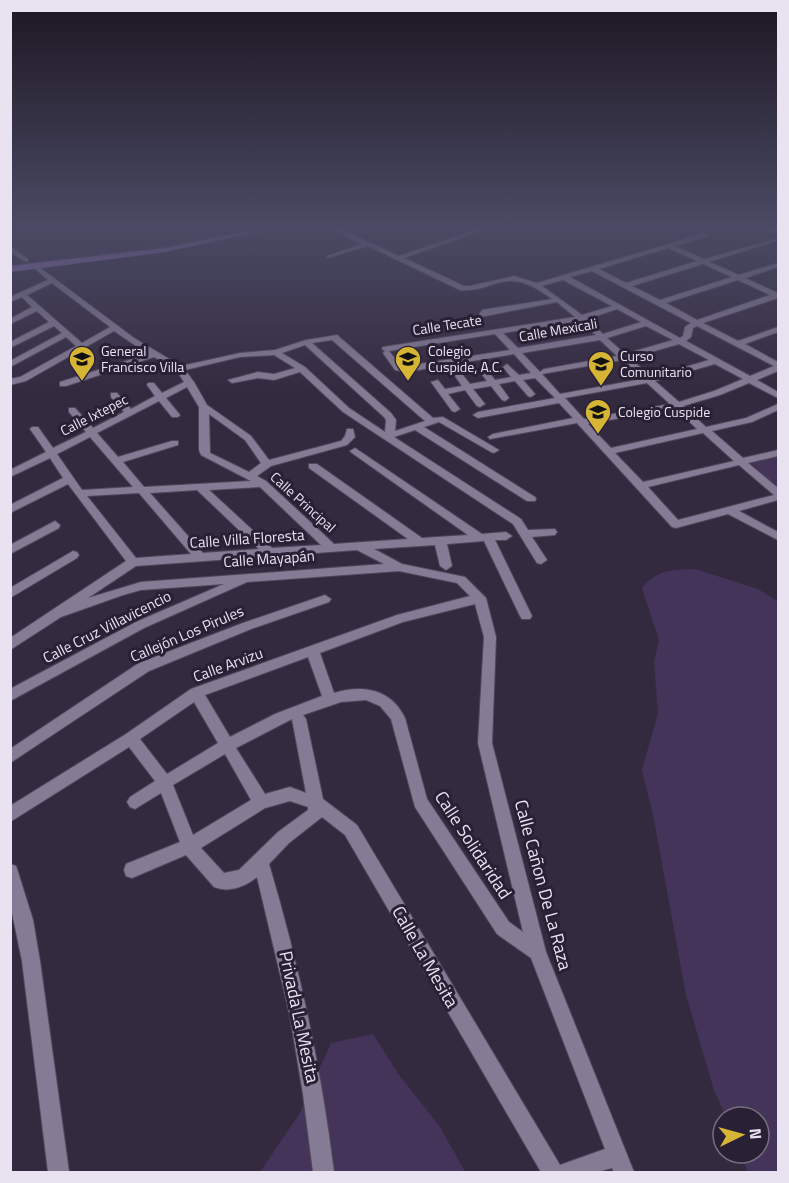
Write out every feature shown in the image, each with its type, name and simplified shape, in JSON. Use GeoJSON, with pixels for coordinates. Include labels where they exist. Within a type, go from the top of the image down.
{"type":"FeatureCollection","features":[{"type":"Feature","properties":{"kind":"street"},"geometry":{"type":"LineString","coordinates":[[10,300],[53,280]]}},
{"type":"Feature","properties":{"kind":"street","name":"Calle Principal"},"geometry":{"type":"LineString","coordinates":[[53,280],[153,355],[180,369],[204,407],[206,455],[262,483],[332,549]]}},
{"type":"Feature","properties":{"kind":"street"},"geometry":{"type":"LineString","coordinates":[[450,280],[470,289],[505,280]]}},
{"type":"Feature","properties":{"kind":"street"},"geometry":{"type":"LineString","coordinates":[[497,331],[540,373],[559,398],[676,524],[731,511],[778,495],[581,318],[557,300],[520,280]]}},
{"type":"Feature","properties":{"kind":"street"},"geometry":{"type":"LineString","coordinates":[[534,286],[553,280]]}},
{"type":"Feature","properties":{"kind":"street"},"geometry":{"type":"LineString","coordinates":[[570,280],[778,395]]}},
{"type":"Feature","properties":{"kind":"street"},"geometry":{"type":"LineString","coordinates":[[614,280],[778,367]]}},
{"type":"Feature","properties":{"kind":"street"},"geometry":{"type":"LineString","coordinates":[[624,286],[643,280]]}},
{"type":"Feature","properties":{"kind":"street"},"geometry":{"type":"LineString","coordinates":[[659,303],[733,280]]}},
{"type":"Feature","properties":{"kind":"street"},"geometry":{"type":"LineString","coordinates":[[745,280],[778,295]]}},
{"type":"Feature","properties":{"kind":"street"},"geometry":{"type":"LineString","coordinates":[[22,294],[81,346]]}},
{"type":"Feature","properties":{"kind":"street"},"geometry":{"type":"LineString","coordinates":[[442,392],[624,357],[680,341],[687,337],[689,327],[696,323],[778,295]]}},
{"type":"Feature","properties":{"kind":"street"},"geometry":{"type":"LineString","coordinates":[[483,315],[485,312],[557,300]]}},
{"type":"Feature","properties":{"kind":"street"},"geometry":{"type":"LineString","coordinates":[[10,321],[38,307]]}},
{"type":"Feature","properties":{"kind":"street","name":"Calle Tecate"},"geometry":{"type":"LineString","coordinates":[[401,369],[387,351],[581,318],[617,307]]}},
{"type":"Feature","properties":{"kind":"street"},"geometry":{"type":"LineString","coordinates":[[10,346],[55,322]]}},
{"type":"Feature","properties":{"kind":"street","name":"Calle Mexicali"},"geometry":{"type":"LineString","coordinates":[[401,369],[601,337],[647,323]]}},
{"type":"Feature","properties":{"kind":"street"},"geometry":{"type":"LineString","coordinates":[[11,382],[23,379],[114,327]]}},
{"type":"Feature","properties":{"kind":"street"},"geometry":{"type":"LineString","coordinates":[[738,344],[778,329]]}},
{"type":"Feature","properties":{"kind":"street"},"geometry":{"type":"LineString","coordinates":[[10,365],[68,333]]}},
{"type":"Feature","properties":{"kind":"street"},"geometry":{"type":"LineString","coordinates":[[180,369],[240,355],[279,354],[328,337],[338,338],[435,419],[494,450]]}},
{"type":"Feature","properties":{"kind":"street"},"geometry":{"type":"LineString","coordinates":[[483,338],[531,394]]}},
{"type":"Feature","properties":{"kind":"street"},"geometry":{"type":"LineString","coordinates":[[461,341],[505,398]]}},
{"type":"Feature","properties":{"kind":"street"},"geometry":{"type":"LineString","coordinates":[[310,342],[388,415],[388,436]]}},
{"type":"Feature","properties":{"kind":"street"},"geometry":{"type":"LineString","coordinates":[[437,346],[480,404]]}},
{"type":"Feature","properties":{"kind":"street"},"geometry":{"type":"LineString","coordinates":[[414,350],[455,409]]}},
{"type":"Feature","properties":{"kind":"street"},"geometry":{"type":"LineString","coordinates":[[279,354],[302,369],[346,410],[517,522],[527,534],[541,560]]}},
{"type":"Feature","properties":{"kind":"street"},"geometry":{"type":"LineString","coordinates":[[63,384],[153,355]]}},
{"type":"Feature","properties":{"kind":"street"},"geometry":{"type":"LineString","coordinates":[[478,415],[649,380],[716,361]]}},
{"type":"Feature","properties":{"kind":"street"},"geometry":{"type":"LineString","coordinates":[[493,437],[678,405],[751,380],[778,367]]}},
{"type":"Feature","properties":{"kind":"street"},"geometry":{"type":"LineString","coordinates":[[232,380],[258,375],[274,377],[302,369]]}},
{"type":"Feature","properties":{"kind":"street","name":"Calle Ixtepec"},"geometry":{"type":"LineString","coordinates":[[10,474],[190,382]]}},
{"type":"Feature","properties":{"kind":"street"},"geometry":{"type":"LineString","coordinates":[[151,385],[175,415]]}},
{"type":"Feature","properties":{"kind":"street"},"geometry":{"type":"LineString","coordinates":[[114,395],[129,412]]}},
{"type":"Feature","properties":{"kind":"street"},"geometry":{"type":"LineString","coordinates":[[204,407],[248,438],[267,464]]}},
{"type":"Feature","properties":{"kind":"street"},"geometry":{"type":"LineString","coordinates":[[609,451],[749,420],[778,407]]}},
{"type":"Feature","properties":{"kind":"street"},"geometry":{"type":"LineString","coordinates":[[72,410],[200,557]]}},
{"type":"Feature","properties":{"kind":"street"},"geometry":{"type":"LineString","coordinates":[[388,436],[435,419]]}},
{"type":"Feature","properties":{"kind":"street"},"geometry":{"type":"LineString","coordinates":[[415,426],[531,500]]}},
{"type":"Feature","properties":{"kind":"street"},"geometry":{"type":"LineString","coordinates":[[35,429],[79,493],[133,562]]}},
{"type":"Feature","properties":{"kind":"street"},"geometry":{"type":"LineString","coordinates":[[249,477],[267,464],[344,443],[350,437],[350,431]]}},
{"type":"Feature","properties":{"kind":"street"},"geometry":{"type":"LineString","coordinates":[[116,461],[175,443]]}},
{"type":"Feature","properties":{"kind":"street"},"geometry":{"type":"LineString","coordinates":[[355,451],[483,537],[526,616]]}},
{"type":"Feature","properties":{"kind":"street"},"geometry":{"type":"LineString","coordinates":[[639,486],[778,453]]}},
{"type":"Feature","properties":{"kind":"street"},"geometry":{"type":"LineString","coordinates":[[313,466],[418,542]]}},
{"type":"Feature","properties":{"kind":"street"},"geometry":{"type":"LineString","coordinates":[[10,510],[69,478]]}},
{"type":"Feature","properties":{"kind":"street"},"geometry":{"type":"LineString","coordinates":[[79,493],[262,483]]}},
{"type":"Feature","properties":{"kind":"street"},"geometry":{"type":"LineString","coordinates":[[201,488],[270,553]]}},
{"type":"Feature","properties":{"kind":"street"},"geometry":{"type":"LineString","coordinates":[[731,511],[778,536]]}},
{"type":"Feature","properties":{"kind":"street"},"geometry":{"type":"LineString","coordinates":[[10,550],[55,525]]}},
{"type":"Feature","properties":{"kind":"street"},"geometry":{"type":"LineString","coordinates":[[527,534],[551,531]]}},
{"type":"Feature","properties":{"kind":"street","name":"Calle Villa Floresta"},"geometry":{"type":"LineString","coordinates":[[133,562],[506,536]]}},
{"type":"Feature","properties":{"kind":"street"},"geometry":{"type":"LineString","coordinates":[[440,540],[446,566]]}},
{"type":"Feature","properties":{"kind":"street"},"geometry":{"type":"LineString","coordinates":[[360,547],[399,567]]}},
{"type":"Feature","properties":{"kind":"street"},"geometry":{"type":"LineString","coordinates":[[10,594],[73,555]]}},
{"type":"Feature","properties":{"kind":"street","name":"Calle Mayapán"},"geometry":{"type":"LineString","coordinates":[[10,645],[133,562]]}},
{"type":"Feature","properties":{"kind":"street","name":"Calle Mayapán"},"geometry":{"type":"LineString","coordinates":[[58,613],[81,608],[123,589],[254,576],[399,567],[461,580],[480,598]]}},
{"type":"Feature","properties":{"kind":"street","name":"Calle Cruz Villavicencio"},"geometry":{"type":"LineString","coordinates":[[10,696],[159,616],[254,576]]}},
{"type":"Feature","properties":{"kind":"street","name":"Calle Arvizu"},"geometry":{"type":"LineString","coordinates":[[10,815],[131,738],[196,693],[401,618],[480,598]]}},
{"type":"Feature","properties":{"kind":"street","name":"Calle Cañon De La Raza"},"geometry":{"type":"LineString","coordinates":[[480,598],[490,637],[485,743],[537,952],[620,1164]]}},
{"type":"Feature","properties":{"kind":"street","name":"Callejón Los Pirules"},"geometry":{"type":"LineString","coordinates":[[10,757],[144,667],[246,626],[325,599]]}},
{"type":"Feature","properties":{"kind":"street"},"geometry":{"type":"LineString","coordinates":[[313,652],[330,700]]}},
{"type":"Feature","properties":{"kind":"street"},"geometry":{"type":"LineString","coordinates":[[196,693],[226,747],[261,802]]}},
{"type":"Feature","properties":{"kind":"street","name":"Calle Solidaridad"},"geometry":{"type":"LineString","coordinates":[[135,802],[265,726],[330,700],[368,694],[391,707],[398,718],[420,802],[503,927],[537,952]]}},
{"type":"Feature","properties":{"kind":"street"},"geometry":{"type":"LineString","coordinates":[[131,738],[165,783],[189,846],[220,881],[240,880],[261,864],[269,851],[294,827],[315,814],[316,803],[299,719]]}},
{"type":"Feature","properties":{"kind":"street","name":"Calle La Mesita"},"geometry":{"type":"LineString","coordinates":[[132,870],[189,846],[261,802],[290,794],[316,803],[351,830],[552,1173]]}},
{"type":"Feature","properties":{"kind":"street","name":"Privada La Mesita"},"geometry":{"type":"LineString","coordinates":[[261,864],[297,997],[318,1113],[323,1173]]}},
{"type":"Feature","properties":{"kind":"street"},"geometry":{"type":"LineString","coordinates":[[10,872],[24,920],[31,961],[59,1173]]}},
{"type":"Feature","properties":{"kind":"street"},"geometry":{"type":"LineString","coordinates":[[567,1173],[620,1164]]}},
{"type":"Feature","properties":{"kind":"shaded area"},"geometry":{"type":"Polygon","coordinates":[[[778,456],[778,489],[751,463],[778,456]]]}},
{"type":"Feature","properties":{"kind":"shaded area"},"geometry":{"type":"Polygon","coordinates":[[[695,569],[758,589],[778,602],[778,1172],[748,1172],[745,1165],[771,1165],[771,1105],[721,1105],[714,1090],[686,995],[653,814],[642,770],[658,713],[654,662],[659,640],[642,588],[654,577],[672,570],[695,569]]]}},
{"type":"Feature","properties":{"kind":"shaded area"},"geometry":{"type":"Polygon","coordinates":[[[373,1034],[399,1075],[440,1127],[465,1172],[260,1172],[300,1113],[331,1043],[373,1034]]]}},
{"type":"Feature","properties":{"kind":"place","name":"General Francisco Villa"},"geometry":{"type":"Point","coordinates":[82,382]}},
{"type":"Feature","properties":{"kind":"place","name":"Colegio Cuspide, A.C."},"geometry":{"type":"Point","coordinates":[408,382]}},
{"type":"Feature","properties":{"kind":"place","name":"Curso Comunitario"},"geometry":{"type":"Point","coordinates":[601,387]}},
{"type":"Feature","properties":{"kind":"place","name":"Colegio Cuspide"},"geometry":{"type":"Point","coordinates":[598,435]}}]}
